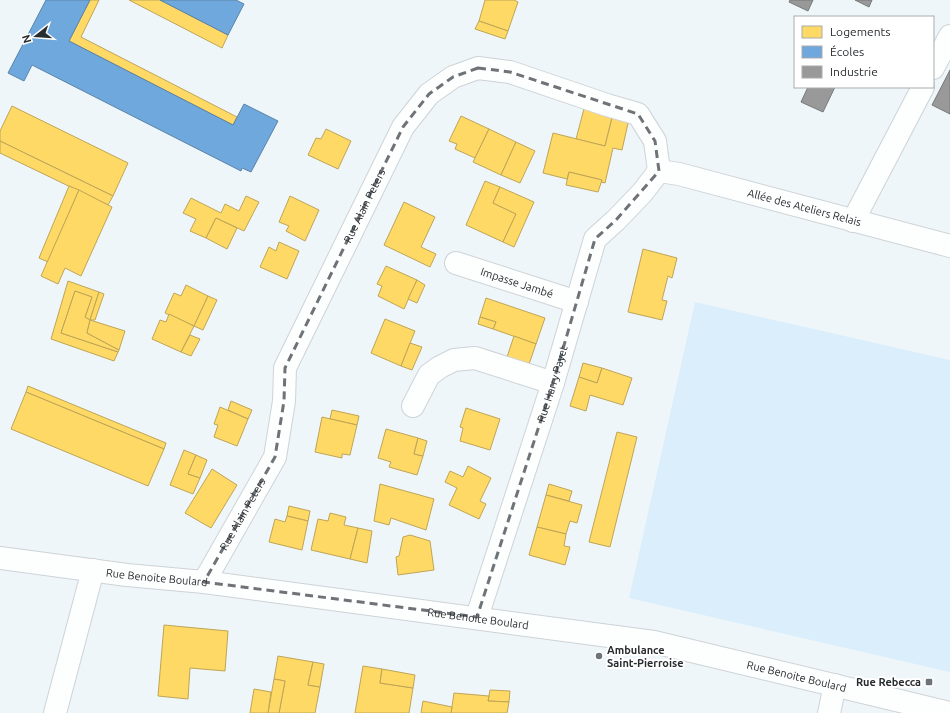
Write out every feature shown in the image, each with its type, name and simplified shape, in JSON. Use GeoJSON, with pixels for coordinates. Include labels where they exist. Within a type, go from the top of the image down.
{"type":"FeatureCollection","features":[{"type":"Feature","properties":{"kind":"street"},"geometry":{"type":"LineString","coordinates":[[934,66],[950,36]]}},
{"type":"Feature","properties":{"kind":"street","name":"Rue Alain Peters"},"geometry":{"type":"LineString","coordinates":[[204,582],[275,457],[284,401],[285,368],[403,127],[429,94],[453,76],[478,68],[510,72],[638,114],[655,141],[659,171]]}},
{"type":"Feature","properties":{"kind":"street"},"geometry":{"type":"LineString","coordinates":[[853,221],[922,88]]}},
{"type":"Feature","properties":{"kind":"street","name":"Allée des Ateliers Relais"},"geometry":{"type":"LineString","coordinates":[[659,171],[679,174],[853,221],[948,242]]}},
{"type":"Feature","properties":{"kind":"street","name":"Rue Harry Payet"},"geometry":{"type":"LineString","coordinates":[[477,617],[552,383],[595,239],[642,193],[659,171]]}},
{"type":"Feature","properties":{"kind":"street","name":"Impasse Jambé"},"geometry":{"type":"LineString","coordinates":[[456,263],[577,302]]}},
{"type":"Feature","properties":{"kind":"street"},"geometry":{"type":"LineString","coordinates":[[413,406],[429,375],[440,366],[454,360],[476,358],[552,383]]}},
{"type":"Feature","properties":{"kind":"street","name":"Rue Benoite Boulard"},"geometry":{"type":"LineString","coordinates":[[0,558],[127,575],[204,582],[477,617],[654,642],[950,713]]}},
{"type":"Feature","properties":{"kind":"street"},"geometry":{"type":"LineString","coordinates":[[55,713],[93,570]]}},
{"type":"Feature","properties":{"kind":"street"},"geometry":{"type":"LineString","coordinates":[[829,713],[835,685]]}},
{"type":"Feature","properties":{"kind":"highlighted area"},"geometry":{"type":"Polygon","coordinates":[[[478,68],[510,72],[638,114],[655,141],[659,171],[616,220],[595,239],[553,383],[477,617],[204,582],[275,457],[284,401],[285,368],[403,127],[429,94],[453,77],[478,68]]]}},
{"type":"Feature","properties":{"kind":"shaded area"},"geometry":{"type":"Polygon","coordinates":[[[695,302],[950,360],[950,672],[629,598],[695,302]]]}},
{"type":"Feature","properties":{"kind":"building: Logements"},"geometry":{"type":"Polygon","coordinates":[[[90,0],[99,0],[81,37],[237,117],[233,125],[69,41],[90,0]]]}},
{"type":"Feature","properties":{"kind":"building: Logements"},"geometry":{"type":"Polygon","coordinates":[[[129,0],[160,0],[228,35],[222,48],[129,0]]]}},
{"type":"Feature","properties":{"kind":"building: Logements"},"geometry":{"type":"Polygon","coordinates":[[[485,0],[514,0],[518,2],[508,31],[479,21],[485,0]]]}},
{"type":"Feature","properties":{"kind":"building: Logements"},"geometry":{"type":"Polygon","coordinates":[[[479,21],[508,31],[505,39],[475,29],[479,21]]]}},
{"type":"Feature","properties":{"kind":"building: Logements"},"geometry":{"type":"Polygon","coordinates":[[[585,105],[613,114],[605,146],[576,139],[585,105]]]}},
{"type":"Feature","properties":{"kind":"building: Logements"},"geometry":{"type":"Polygon","coordinates":[[[12,106],[128,163],[113,196],[0,141],[0,131],[12,106]]]}},
{"type":"Feature","properties":{"kind":"building: Logements"},"geometry":{"type":"Polygon","coordinates":[[[613,114],[629,119],[622,150],[613,148],[605,183],[601,182],[602,180],[569,172],[567,179],[543,173],[553,133],[605,146],[613,114]]]}},
{"type":"Feature","properties":{"kind":"building: Logements"},"geometry":{"type":"Polygon","coordinates":[[[461,116],[489,129],[475,158],[455,149],[457,144],[449,141],[461,116]]]}},
{"type":"Feature","properties":{"kind":"building: Logements"},"geometry":{"type":"Polygon","coordinates":[[[326,129],[351,141],[338,169],[308,155],[316,138],[321,139],[326,129]]]}},
{"type":"Feature","properties":{"kind":"building: Logements"},"geometry":{"type":"Polygon","coordinates":[[[489,129],[516,142],[501,175],[473,162],[489,129]]]}},
{"type":"Feature","properties":{"kind":"building: Logements"},"geometry":{"type":"Polygon","coordinates":[[[0,141],[113,196],[108,205],[0,153],[0,141]]]}},
{"type":"Feature","properties":{"kind":"building: Logements"},"geometry":{"type":"Polygon","coordinates":[[[516,142],[535,151],[520,183],[501,175],[516,142]]]}},
{"type":"Feature","properties":{"kind":"building: Logements"},"geometry":{"type":"Polygon","coordinates":[[[569,172],[602,180],[598,192],[566,185],[569,172]]]}},
{"type":"Feature","properties":{"kind":"building: Logements"},"geometry":{"type":"Polygon","coordinates":[[[485,181],[500,187],[493,203],[516,214],[503,242],[466,225],[485,181]]]}},
{"type":"Feature","properties":{"kind":"building: Logements"},"geometry":{"type":"Polygon","coordinates":[[[69,186],[79,190],[48,262],[39,258],[69,186]]]}},
{"type":"Feature","properties":{"kind":"building: Logements"},"geometry":{"type":"Polygon","coordinates":[[[500,187],[534,202],[514,247],[503,242],[516,214],[493,203],[500,187]]]}},
{"type":"Feature","properties":{"kind":"building: Logements"},"geometry":{"type":"Polygon","coordinates":[[[79,190],[112,207],[81,276],[65,268],[58,284],[41,276],[79,190]]]}},
{"type":"Feature","properties":{"kind":"building: Logements"},"geometry":{"type":"Polygon","coordinates":[[[246,196],[259,202],[244,231],[216,218],[206,238],[190,231],[196,219],[183,213],[191,198],[221,213],[225,204],[239,211],[246,196]]]}},
{"type":"Feature","properties":{"kind":"building: Logements"},"geometry":{"type":"Polygon","coordinates":[[[290,196],[319,210],[305,241],[286,231],[289,226],[279,222],[290,196]]]}},
{"type":"Feature","properties":{"kind":"building: Logements"},"geometry":{"type":"Polygon","coordinates":[[[404,202],[435,217],[421,247],[436,254],[430,267],[384,245],[404,202]]]}},
{"type":"Feature","properties":{"kind":"building: Logements"},"geometry":{"type":"Polygon","coordinates":[[[216,218],[237,228],[227,249],[206,238],[216,218]]]}},
{"type":"Feature","properties":{"kind":"building: Logements"},"geometry":{"type":"Polygon","coordinates":[[[279,242],[299,251],[287,279],[260,267],[269,247],[276,251],[279,242]]]}},
{"type":"Feature","properties":{"kind":"building: Logements"},"geometry":{"type":"Polygon","coordinates":[[[643,249],[677,258],[672,278],[668,276],[662,300],[667,301],[662,320],[628,312],[643,249]]]}},
{"type":"Feature","properties":{"kind":"building: Logements"},"geometry":{"type":"Polygon","coordinates":[[[386,266],[417,280],[404,309],[378,296],[382,286],[377,284],[386,266]]]}},
{"type":"Feature","properties":{"kind":"building: Logements"},"geometry":{"type":"Polygon","coordinates":[[[417,280],[425,285],[417,303],[408,299],[417,280]]]}},
{"type":"Feature","properties":{"kind":"building: Logements"},"geometry":{"type":"Polygon","coordinates":[[[68,281],[99,292],[90,320],[85,317],[92,297],[75,291],[61,333],[118,352],[114,361],[51,339],[68,281]]]}},
{"type":"Feature","properties":{"kind":"building: Logements"},"geometry":{"type":"Polygon","coordinates":[[[186,285],[208,296],[194,326],[165,313],[174,293],[181,296],[186,285]]]}},
{"type":"Feature","properties":{"kind":"building: Logements"},"geometry":{"type":"Polygon","coordinates":[[[75,291],[92,297],[85,317],[90,320],[87,333],[119,350],[118,352],[61,333],[75,291]]]}},
{"type":"Feature","properties":{"kind":"building: Logements"},"geometry":{"type":"Polygon","coordinates":[[[99,292],[104,294],[95,320],[90,320],[99,292]]]}},
{"type":"Feature","properties":{"kind":"building: Logements"},"geometry":{"type":"Polygon","coordinates":[[[208,296],[217,300],[203,330],[194,326],[208,296]]]}},
{"type":"Feature","properties":{"kind":"building: Logements"},"geometry":{"type":"Polygon","coordinates":[[[486,298],[545,318],[536,344],[493,329],[496,322],[480,317],[486,298]]]}},
{"type":"Feature","properties":{"kind":"building: Logements"},"geometry":{"type":"Polygon","coordinates":[[[169,314],[194,326],[181,352],[152,339],[160,320],[166,322],[169,314]]]}},
{"type":"Feature","properties":{"kind":"building: Logements"},"geometry":{"type":"Polygon","coordinates":[[[480,317],[496,322],[493,329],[478,324],[480,317]]]}},
{"type":"Feature","properties":{"kind":"building: Logements"},"geometry":{"type":"Polygon","coordinates":[[[385,319],[415,331],[401,366],[371,353],[385,319]]]}},
{"type":"Feature","properties":{"kind":"building: Logements"},"geometry":{"type":"Polygon","coordinates":[[[90,320],[125,331],[119,350],[87,333],[90,320]]]}},
{"type":"Feature","properties":{"kind":"building: Logements"},"geometry":{"type":"Polygon","coordinates":[[[190,335],[200,339],[191,356],[181,352],[190,335]]]}},
{"type":"Feature","properties":{"kind":"building: Logements"},"geometry":{"type":"Polygon","coordinates":[[[514,336],[536,344],[528,367],[506,360],[514,336]]]}},
{"type":"Feature","properties":{"kind":"building: Logements"},"geometry":{"type":"Polygon","coordinates":[[[410,343],[422,347],[412,370],[401,366],[410,343]]]}},
{"type":"Feature","properties":{"kind":"building: Logements"},"geometry":{"type":"Polygon","coordinates":[[[583,363],[602,368],[597,383],[579,377],[583,363]]]}},
{"type":"Feature","properties":{"kind":"building: Logements"},"geometry":{"type":"Polygon","coordinates":[[[602,368],[632,378],[623,405],[590,395],[586,411],[570,406],[579,377],[597,383],[602,368]]]}},
{"type":"Feature","properties":{"kind":"building: Logements"},"geometry":{"type":"Polygon","coordinates":[[[28,386],[166,443],[164,449],[26,392],[28,386]]]}},
{"type":"Feature","properties":{"kind":"building: Logements"},"geometry":{"type":"Polygon","coordinates":[[[26,392],[164,449],[148,486],[11,429],[26,392]]]}},
{"type":"Feature","properties":{"kind":"building: Logements"},"geometry":{"type":"Polygon","coordinates":[[[231,401],[252,410],[248,419],[228,410],[231,401]]]}},
{"type":"Feature","properties":{"kind":"building: Logements"},"geometry":{"type":"Polygon","coordinates":[[[220,407],[248,419],[237,446],[214,437],[218,425],[214,424],[220,407]]]}},
{"type":"Feature","properties":{"kind":"building: Logements"},"geometry":{"type":"Polygon","coordinates":[[[466,408],[500,419],[490,450],[460,441],[463,428],[460,427],[466,408]]]}},
{"type":"Feature","properties":{"kind":"building: Logements"},"geometry":{"type":"Polygon","coordinates":[[[332,410],[359,416],[357,425],[330,419],[332,410]]]}},
{"type":"Feature","properties":{"kind":"building: Logements"},"geometry":{"type":"Polygon","coordinates":[[[322,417],[357,425],[350,455],[342,454],[342,458],[315,452],[322,417]]]}},
{"type":"Feature","properties":{"kind":"building: Logements"},"geometry":{"type":"Polygon","coordinates":[[[386,429],[418,438],[414,454],[423,456],[417,475],[389,467],[391,462],[378,458],[386,429]]]}},
{"type":"Feature","properties":{"kind":"building: Logements"},"geometry":{"type":"Polygon","coordinates":[[[617,432],[637,437],[610,547],[589,542],[617,432]]]}},
{"type":"Feature","properties":{"kind":"building: Logements"},"geometry":{"type":"Polygon","coordinates":[[[418,438],[427,441],[423,456],[414,454],[418,438]]]}},
{"type":"Feature","properties":{"kind":"building: Logements"},"geometry":{"type":"Polygon","coordinates":[[[184,450],[196,455],[188,474],[200,478],[193,494],[170,485],[184,450]]]}},
{"type":"Feature","properties":{"kind":"building: Logements"},"geometry":{"type":"Polygon","coordinates":[[[196,455],[207,460],[200,478],[188,474],[196,455]]]}},
{"type":"Feature","properties":{"kind":"building: Logements"},"geometry":{"type":"Polygon","coordinates":[[[468,466],[491,478],[480,501],[486,504],[479,519],[449,505],[457,488],[445,482],[450,471],[463,477],[468,466]]]}},
{"type":"Feature","properties":{"kind":"building: Logements"},"geometry":{"type":"Polygon","coordinates":[[[212,469],[237,485],[211,528],[185,513],[212,469]]]}},
{"type":"Feature","properties":{"kind":"building: Logements"},"geometry":{"type":"Polygon","coordinates":[[[380,484],[434,499],[426,530],[391,518],[389,525],[374,521],[380,484]]]}},
{"type":"Feature","properties":{"kind":"building: Logements"},"geometry":{"type":"Polygon","coordinates":[[[549,484],[572,491],[569,501],[546,495],[549,484]]]}},
{"type":"Feature","properties":{"kind":"building: Logements"},"geometry":{"type":"Polygon","coordinates":[[[546,495],[582,505],[577,523],[570,521],[566,534],[537,527],[546,495]]]}},
{"type":"Feature","properties":{"kind":"building: Logements"},"geometry":{"type":"Polygon","coordinates":[[[289,506],[310,511],[308,521],[287,516],[289,506]]]}},
{"type":"Feature","properties":{"kind":"building: Logements"},"geometry":{"type":"Polygon","coordinates":[[[330,513],[346,517],[344,525],[358,528],[350,559],[311,550],[318,519],[328,521],[330,513]]]}},
{"type":"Feature","properties":{"kind":"building: Logements"},"geometry":{"type":"Polygon","coordinates":[[[287,516],[308,521],[302,550],[269,542],[275,519],[285,522],[287,516]]]}},
{"type":"Feature","properties":{"kind":"building: Logements"},"geometry":{"type":"Polygon","coordinates":[[[537,527],[566,534],[564,546],[570,547],[565,565],[529,555],[537,527]]]}},
{"type":"Feature","properties":{"kind":"building: Logements"},"geometry":{"type":"Polygon","coordinates":[[[358,528],[372,531],[367,563],[350,559],[358,528]]]}},
{"type":"Feature","properties":{"kind":"building: Logements"},"geometry":{"type":"Polygon","coordinates":[[[410,535],[430,541],[434,570],[398,575],[396,557],[399,556],[403,537],[410,535]]]}},
{"type":"Feature","properties":{"kind":"building: Logements"},"geometry":{"type":"Polygon","coordinates":[[[164,625],[228,631],[225,671],[190,668],[188,699],[158,696],[164,625]]]}},
{"type":"Feature","properties":{"kind":"building: Logements"},"geometry":{"type":"Polygon","coordinates":[[[278,656],[313,662],[308,685],[320,687],[315,713],[279,713],[285,681],[274,679],[278,656]]]}},
{"type":"Feature","properties":{"kind":"building: Logements"},"geometry":{"type":"Polygon","coordinates":[[[313,662],[324,664],[320,687],[308,685],[313,662]]]}},
{"type":"Feature","properties":{"kind":"building: Logements"},"geometry":{"type":"Polygon","coordinates":[[[363,666],[382,669],[380,683],[413,688],[409,713],[355,713],[363,666]]]}},
{"type":"Feature","properties":{"kind":"building: Logements"},"geometry":{"type":"Polygon","coordinates":[[[382,669],[415,675],[413,688],[380,683],[382,669]]]}},
{"type":"Feature","properties":{"kind":"building: Logements"},"geometry":{"type":"Polygon","coordinates":[[[274,679],[285,681],[279,713],[268,713],[274,679]]]}},
{"type":"Feature","properties":{"kind":"building: Logements"},"geometry":{"type":"Polygon","coordinates":[[[254,689],[271,692],[268,713],[250,713],[254,689]]]}},
{"type":"Feature","properties":{"kind":"building: Logements"},"geometry":{"type":"Polygon","coordinates":[[[490,690],[510,691],[509,702],[488,701],[490,690]]]}},
{"type":"Feature","properties":{"kind":"building: Logements"},"geometry":{"type":"Polygon","coordinates":[[[454,693],[489,696],[488,701],[509,702],[507,713],[451,713],[454,693]]]}},
{"type":"Feature","properties":{"kind":"building: Logements"},"geometry":{"type":"Polygon","coordinates":[[[423,701],[452,707],[451,713],[421,713],[423,701]]]}},
{"type":"Feature","properties":{"kind":"building: Écoles"},"geometry":{"type":"Polygon","coordinates":[[[46,0],[90,0],[69,41],[233,125],[244,104],[278,121],[251,172],[242,168],[241,171],[32,65],[24,81],[8,73],[46,0]]]}},
{"type":"Feature","properties":{"kind":"building: Écoles"},"geometry":{"type":"Polygon","coordinates":[[[160,0],[236,0],[244,4],[228,35],[160,0]]]}},
{"type":"Feature","properties":{"kind":"building: Industrie"},"geometry":{"type":"Polygon","coordinates":[[[790,0],[813,0],[808,11],[789,2],[790,0]]]}},
{"type":"Feature","properties":{"kind":"building: Industrie"},"geometry":{"type":"Polygon","coordinates":[[[855,0],[872,0],[869,7],[855,0]]]}},
{"type":"Feature","properties":{"kind":"building: Industrie"},"geometry":{"type":"Polygon","coordinates":[[[950,70],[950,114],[932,105],[950,70]]]}},
{"type":"Feature","properties":{"kind":"building: Industrie"},"geometry":{"type":"Polygon","coordinates":[[[808,88],[835,88],[823,112],[801,102],[808,88]]]}},
{"type":"Feature","properties":{"kind":"place","name":"Ambulance Saint-Pierroise"},"geometry":{"type":"Point","coordinates":[599,656]}},
{"type":"Feature","properties":{"kind":"place","name":"Rue Rebecca"},"geometry":{"type":"Point","coordinates":[929,682]}}]}
